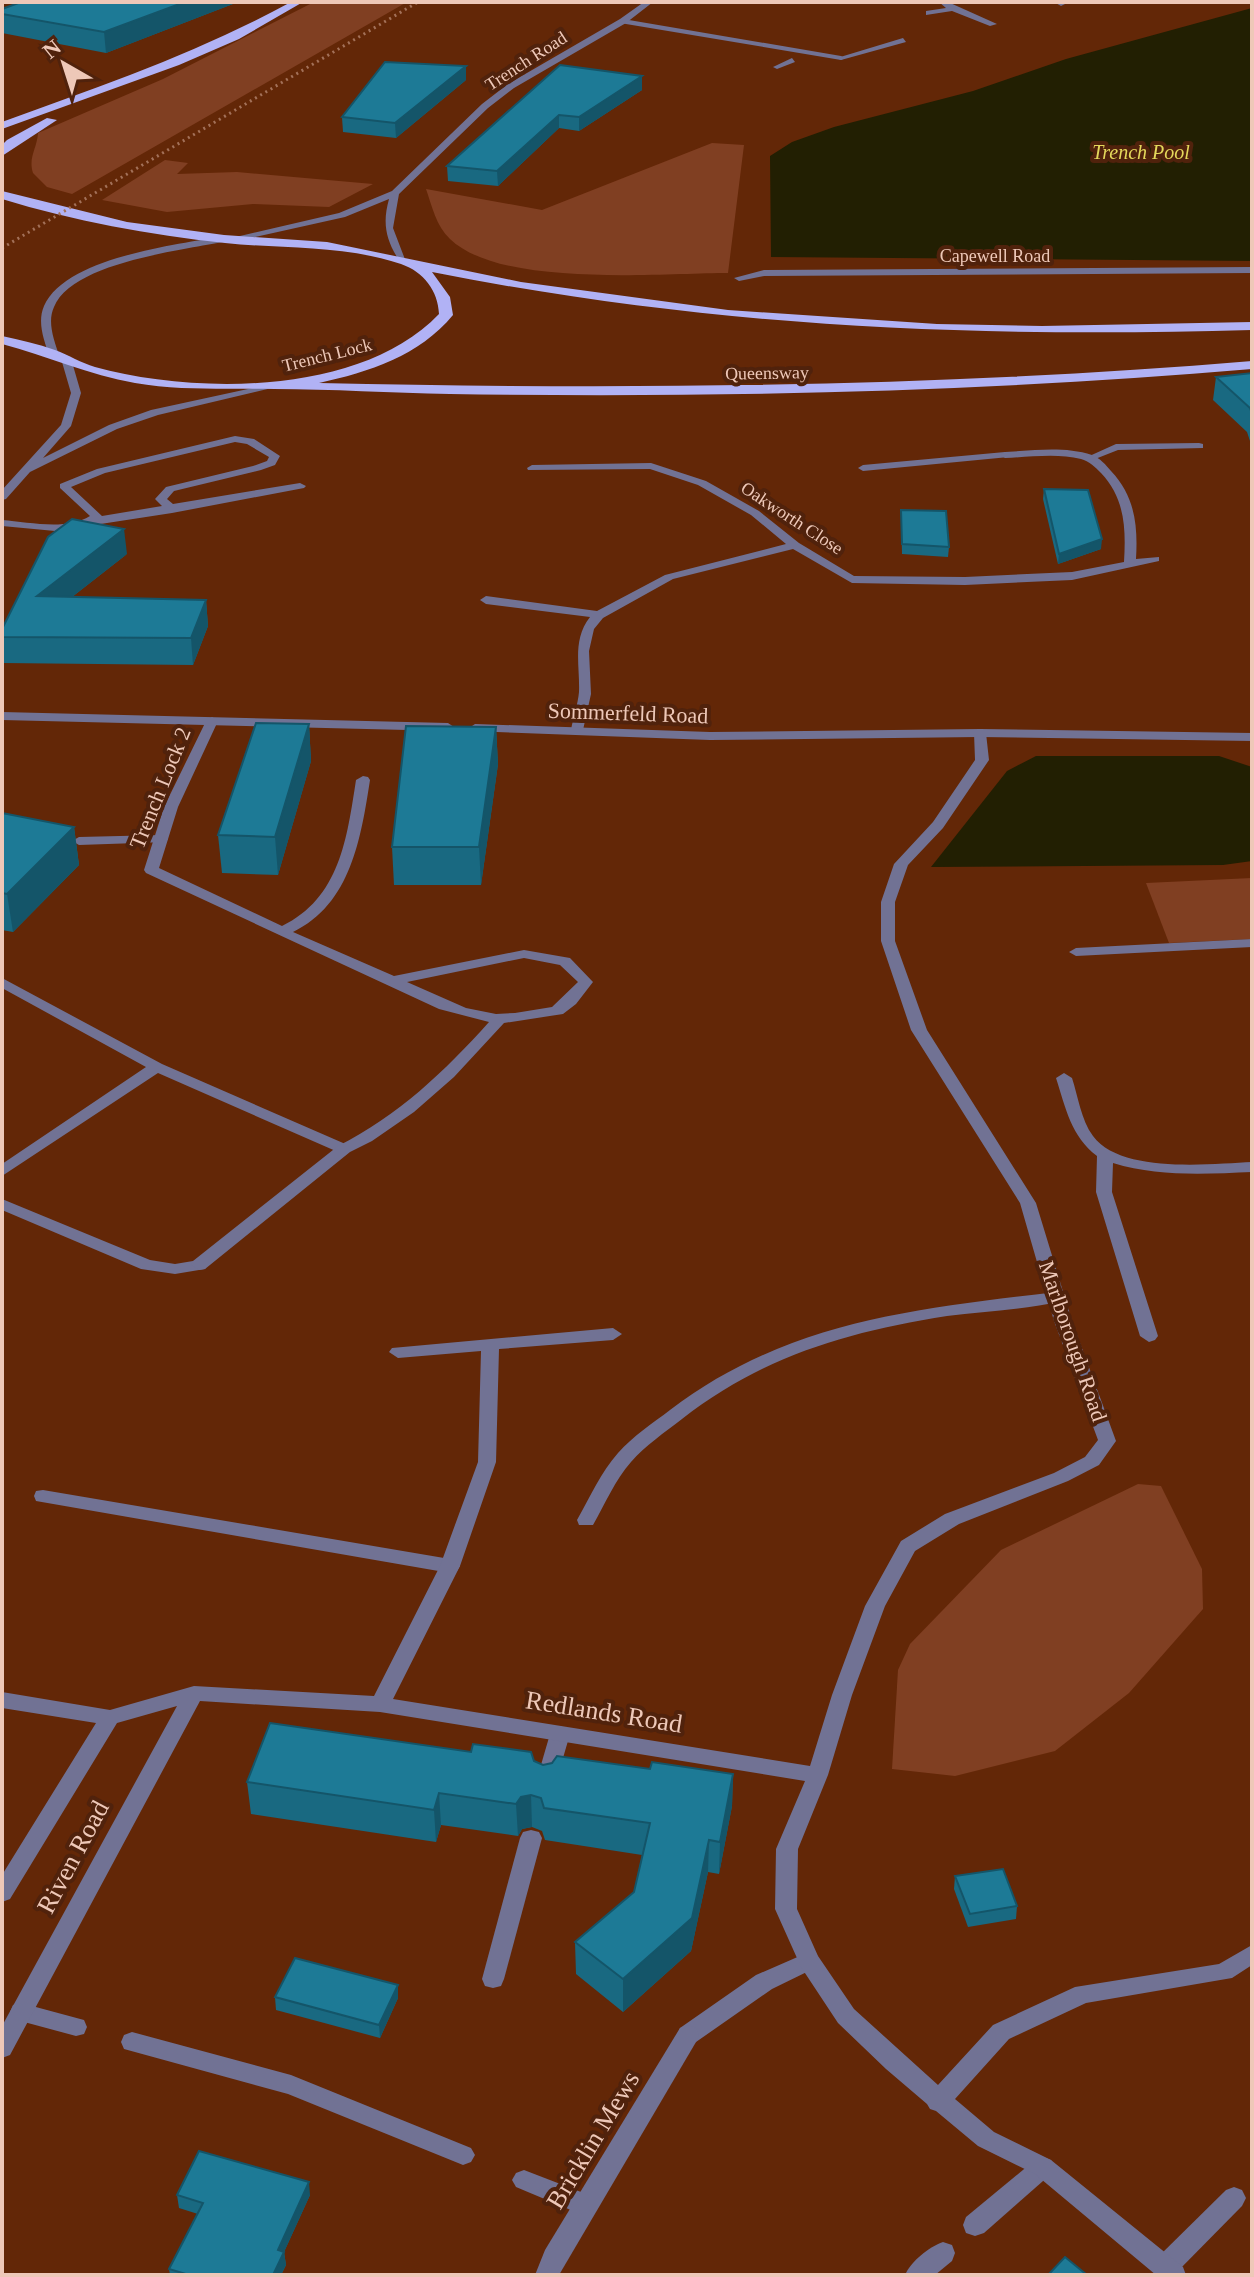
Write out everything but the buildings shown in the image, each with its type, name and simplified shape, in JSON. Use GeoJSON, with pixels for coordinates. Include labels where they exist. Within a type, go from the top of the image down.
{"type":"FeatureCollection","features":[{"type":"Feature","properties":{"kind":"highway"},"geometry":{"type":"LineString","coordinates":[[2,124],[108,89],[235,37],[298,2]]}},
{"type":"Feature","properties":{"kind":"highway"},"geometry":{"type":"LineString","coordinates":[[2,152],[25,133],[108,89]]}},
{"type":"Feature","properties":{"kind":"highway"},"geometry":{"type":"LineString","coordinates":[[2,195],[52,210],[127,226],[228,239],[327,246],[601,299],[846,323],[989,328],[1252,326]]}},
{"type":"Feature","properties":{"kind":"highway","name":"Trench Lock"},"geometry":{"type":"LineString","coordinates":[[2,340],[98,372],[183,385],[278,386],[354,369],[389,357],[421,339],[446,315],[447,297],[408,262]]}},
{"type":"Feature","properties":{"kind":"highway","name":"Queensway"},"geometry":{"type":"LineString","coordinates":[[278,386],[562,393],[761,392],[1004,384],[1252,365]]}},
{"type":"Feature","properties":{"kind":"street","name":"Trench Road"},"geometry":{"type":"LineString","coordinates":[[395,193],[485,106],[511,86],[623,21],[649,2]]}},
{"type":"Feature","properties":{"kind":"street"},"geometry":{"type":"LineString","coordinates":[[943,2],[993,24]]}},
{"type":"Feature","properties":{"kind":"street"},"geometry":{"type":"LineString","coordinates":[[929,13],[953,9]]}},
{"type":"Feature","properties":{"kind":"street"},"geometry":{"type":"LineString","coordinates":[[623,21],[841,58],[903,40]]}},
{"type":"Feature","properties":{"kind":"street"},"geometry":{"type":"LineString","coordinates":[[777,67],[810,52]]}},
{"type":"Feature","properties":{"kind":"street"},"geometry":{"type":"LineString","coordinates":[[2,497],[66,426],[75,403],[76,393],[46,328],[48,307],[55,293],[82,275],[108,266],[331,218],[395,193]]}},
{"type":"Feature","properties":{"kind":"street"},"geometry":{"type":"LineString","coordinates":[[395,193],[386,220],[389,235],[408,262]]}},
{"type":"Feature","properties":{"kind":"street","name":"Capewell Road"},"geometry":{"type":"LineString","coordinates":[[739,278],[764,273],[1252,270]]}},
{"type":"Feature","properties":{"kind":"street"},"geometry":{"type":"LineString","coordinates":[[30,469],[113,427],[155,412],[278,386]]}},
{"type":"Feature","properties":{"kind":"street"},"geometry":{"type":"LineString","coordinates":[[85,524],[97,516],[64,486],[101,471],[235,439],[250,441],[275,456],[271,463],[257,468],[170,489],[161,499],[172,510]]}},
{"type":"Feature","properties":{"kind":"street"},"geometry":{"type":"LineString","coordinates":[[1090,458],[1116,447],[1199,446]]}},
{"type":"Feature","properties":{"kind":"street"},"geometry":{"type":"LineString","coordinates":[[863,468],[1005,455],[1067,454],[1090,458],[1117,481],[1129,509],[1132,533],[1130,564]]}},
{"type":"Feature","properties":{"kind":"street","name":"Oakworth Close"},"geometry":{"type":"LineString","coordinates":[[532,468],[651,466],[702,483],[755,513],[795,545],[852,579],[965,581],[1072,576],[1155,559]]}},
{"type":"Feature","properties":{"kind":"street"},"geometry":{"type":"LineString","coordinates":[[2,523],[55,528],[300,486]]}},
{"type":"Feature","properties":{"kind":"street"},"geometry":{"type":"LineString","coordinates":[[577,730],[585,694],[583,651],[588,628],[599,615],[669,577],[795,545]]}},
{"type":"Feature","properties":{"kind":"street"},"geometry":{"type":"LineString","coordinates":[[486,600],[599,615]]}},
{"type":"Feature","properties":{"kind":"street","name":"Sommerfeld Road"},"geometry":{"type":"LineString","coordinates":[[2,716],[710,736],[980,733],[1252,737]]}},
{"type":"Feature","properties":{"kind":"street","name":"Trench Lock 2"},"geometry":{"type":"LineString","coordinates":[[212,721],[171,807],[151,870],[454,1012],[500,1018],[561,1009],[586,982],[565,961],[524,954],[392,981]]}},
{"type":"Feature","properties":{"kind":"street","name":"Marlborough Road"},"geometry":{"type":"LineString","coordinates":[[980,733],[982,760],[938,825],[901,864],[888,902],[888,941],[919,1030],[1028,1203],[1056,1297],[1107,1441],[1092,1461],[1061,1477],[952,1519],[908,1546],[875,1606],[842,1695],[818,1775],[787,1849],[786,1909],[809,1961],[846,2016],[938,2102],[986,2139],[1043,2167],[1170,2271]]}},
{"type":"Feature","properties":{"kind":"street"},"geometry":{"type":"LineString","coordinates":[[282,932],[309,918],[328,898],[338,878],[357,819],[363,780]]}},
{"type":"Feature","properties":{"kind":"street"},"geometry":{"type":"LineString","coordinates":[[79,841],[161,839]]}},
{"type":"Feature","properties":{"kind":"street"},"geometry":{"type":"LineString","coordinates":[[1076,952],[1252,943]]}},
{"type":"Feature","properties":{"kind":"street"},"geometry":{"type":"LineString","coordinates":[[2,982],[157,1067],[344,1149]]}},
{"type":"Feature","properties":{"kind":"street"},"geometry":{"type":"LineString","coordinates":[[2,1204],[147,1265],[175,1269],[199,1265],[344,1149],[365,1140],[457,1068],[500,1018]]}},
{"type":"Feature","properties":{"kind":"street"},"geometry":{"type":"LineString","coordinates":[[2,1171],[157,1067]]}},
{"type":"Feature","properties":{"kind":"street"},"geometry":{"type":"LineString","coordinates":[[1064,1078],[1086,1140],[1105,1157],[1183,1171],[1252,1167]]}},
{"type":"Feature","properties":{"kind":"street"},"geometry":{"type":"LineString","coordinates":[[1105,1157],[1104,1192],[1149,1336]]}},
{"type":"Feature","properties":{"kind":"street"},"geometry":{"type":"LineString","coordinates":[[586,1520],[624,1458],[686,1404],[750,1363],[827,1333],[931,1313],[1056,1297]]}},
{"type":"Feature","properties":{"kind":"street"},"geometry":{"type":"LineString","coordinates":[[398,1352],[613,1334]]}},
{"type":"Feature","properties":{"kind":"street"},"geometry":{"type":"LineString","coordinates":[[380,1704],[450,1566],[487,1462],[490,1344]]}},
{"type":"Feature","properties":{"kind":"street"},"geometry":{"type":"LineString","coordinates":[[43,1496],[450,1566]]}},
{"type":"Feature","properties":{"kind":"street","name":"Redlands Road"},"geometry":{"type":"LineString","coordinates":[[2,1700],[110,1718],[194,1693],[380,1704],[818,1775]]}},
{"type":"Feature","properties":{"kind":"street","name":"Riven Road"},"geometry":{"type":"LineString","coordinates":[[2,2048],[194,1693]]}},
{"type":"Feature","properties":{"kind":"street","name":"Riven Road"},"geometry":{"type":"LineString","coordinates":[[2,1893],[110,1718]]}},
{"type":"Feature","properties":{"kind":"street"},"geometry":{"type":"LineString","coordinates":[[545,1786],[560,1734]]}},
{"type":"Feature","properties":{"kind":"street"},"geometry":{"type":"LineString","coordinates":[[493,1979],[531,1838]]}},
{"type":"Feature","properties":{"kind":"street"},"geometry":{"type":"LineString","coordinates":[[938,2102],[1001,2032],[1083,1994],[1224,1972],[1252,1954]]}},
{"type":"Feature","properties":{"kind":"street","name":"Bricklin Mews"},"geometry":{"type":"LineString","coordinates":[[547,2275],[585,2205],[688,2035],[764,1982],[809,1961]]}},
{"type":"Feature","properties":{"kind":"street"},"geometry":{"type":"LineString","coordinates":[[21,2012],[76,2027]]}},
{"type":"Feature","properties":{"kind":"street"},"geometry":{"type":"LineString","coordinates":[[132,2042],[291,2085],[463,2155]]}},
{"type":"Feature","properties":{"kind":"street"},"geometry":{"type":"LineString","coordinates":[[975,2225],[1043,2167]]}},
{"type":"Feature","properties":{"kind":"street"},"geometry":{"type":"LineString","coordinates":[[524,2180],[585,2205]]}},
{"type":"Feature","properties":{"kind":"street"},"geometry":{"type":"LineString","coordinates":[[1170,2271],[1234,2198]]}},
{"type":"Feature","properties":{"kind":"street"},"geometry":{"type":"LineString","coordinates":[[917,2275],[943,2253]]}},
{"type":"Feature","properties":{"kind":"shaded area"},"geometry":{"type":"Polygon","coordinates":[[[314,2],[407,2],[72,194],[47,187],[33,173],[32,158],[38,133],[163,79],[314,2]]]}},
{"type":"Feature","properties":{"kind":"shaded area"},"geometry":{"type":"Polygon","coordinates":[[[712,143],[744,145],[728,273],[582,274],[505,265],[474,255],[450,239],[438,222],[426,189],[542,210],[712,143]]]}},
{"type":"Feature","properties":{"kind":"shaded area"},"geometry":{"type":"Polygon","coordinates":[[[165,160],[188,163],[177,174],[237,172],[373,184],[329,207],[253,204],[167,212],[102,200],[165,160]]]}},
{"type":"Feature","properties":{"kind":"shaded area"},"geometry":{"type":"Polygon","coordinates":[[[1252,878],[1252,939],[1169,943],[1146,883],[1252,878]]]}},
{"type":"Feature","properties":{"kind":"shaded area"},"geometry":{"type":"Polygon","coordinates":[[[1138,1484],[1161,1486],[1202,1569],[1203,1609],[1129,1693],[1055,1751],[955,1776],[892,1769],[898,1670],[910,1644],[1001,1550],[1138,1484]]]}},
{"type":"Feature","properties":{"kind":"water","name":"Trench Pool"},"geometry":{"type":"Polygon","coordinates":[[[1252,8],[1252,261],[771,257],[770,156],[792,142],[834,127],[973,91],[1066,59],[1252,8]]]}},
{"type":"Feature","properties":{"kind":"water"},"geometry":{"type":"Polygon","coordinates":[[[1036,756],[1219,756],[1252,767],[1252,861],[1223,865],[931,867],[1007,771],[1036,756]]]}},
{"type":"Feature","properties":{"kind":"railway"},"geometry":{"type":"LineString","coordinates":[[2,248],[418,2]]}}]}
